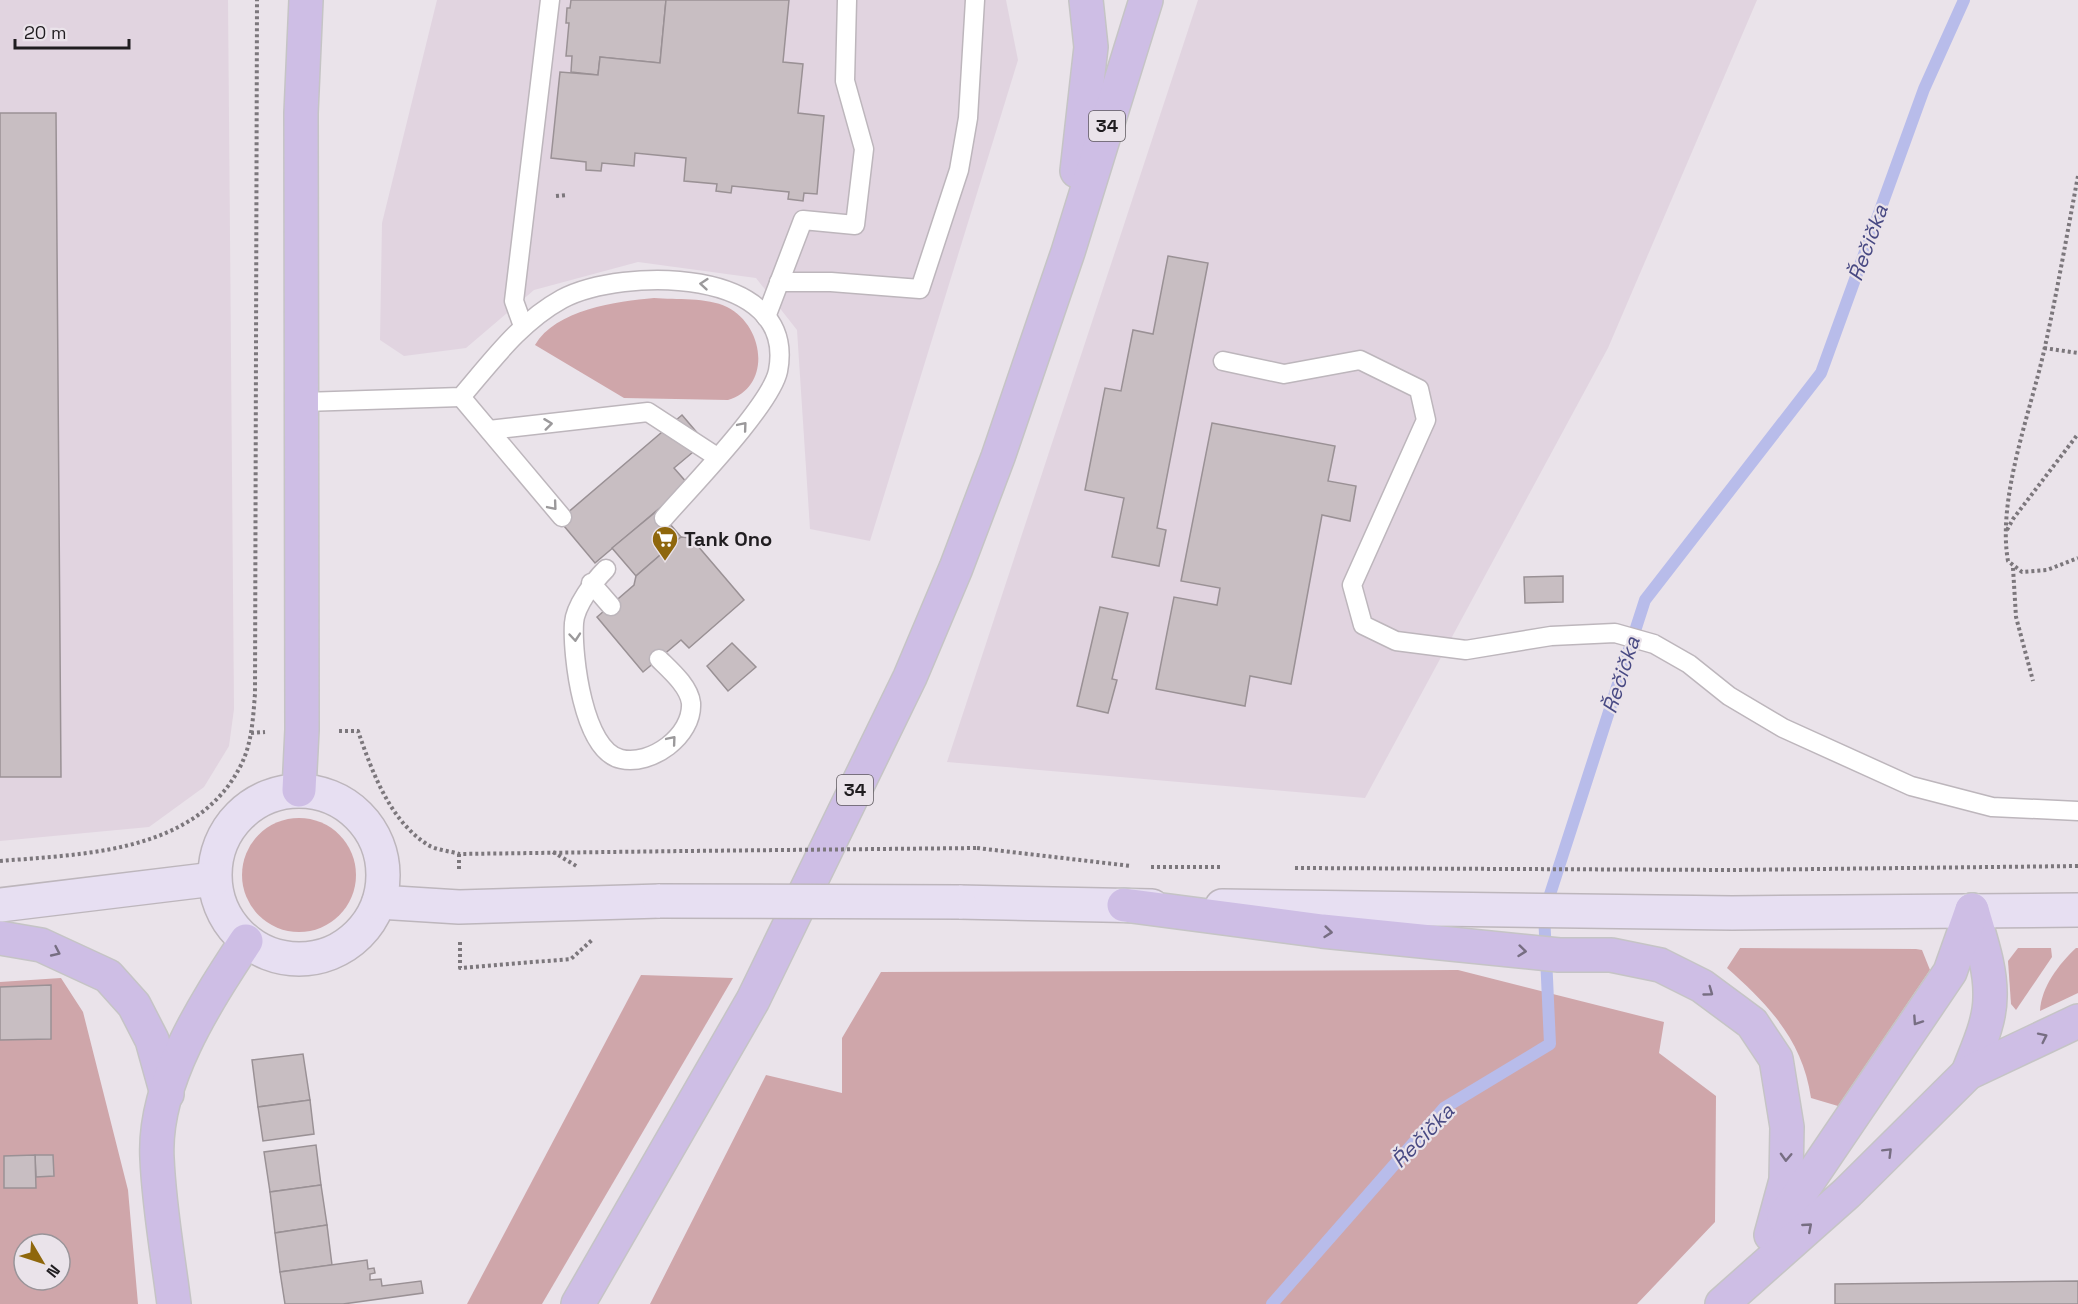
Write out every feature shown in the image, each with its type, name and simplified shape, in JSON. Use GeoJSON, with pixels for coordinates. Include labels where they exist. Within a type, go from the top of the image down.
{"type":"FeatureCollection","features":[{"type":"Feature","properties":{"kind":"main road"},"geometry":{"type":"LineString","coordinates":[[299,790],[302,719],[303,402],[301,113],[306,0]]}},
{"type":"Feature","properties":{"kind":"main road"},"geometry":{"type":"LineString","coordinates":[[1068,252],[1091,47],[1086,0]]}},
{"type":"Feature","properties":{"kind":"main road","name":"34"},"geometry":{"type":"LineString","coordinates":[[580,1302],[753,1000],[910,677],[956,568],[990,479],[1068,252],[1146,0]]}},
{"type":"Feature","properties":{"kind":"main road"},"geometry":{"type":"LineString","coordinates":[[299,790],[325,794],[349,807],[367,825],[379,850],[383,876],[379,902],[368,923],[352,940],[333,952],[311,958],[288,959],[266,953],[246,941],[229,924],[219,903],[214,879],[217,851],[229,827],[248,808],[272,795],[299,790]]}},
{"type":"Feature","properties":{"kind":"main road"},"geometry":{"type":"LineString","coordinates":[[0,904],[214,879]]}},
{"type":"Feature","properties":{"kind":"main road"},"geometry":{"type":"LineString","coordinates":[[379,902],[459,907],[660,901],[959,902],[1732,913],[2078,910]]}},
{"type":"Feature","properties":{"kind":"main road"},"geometry":{"type":"LineString","coordinates":[[1124,905],[1322,931],[1535,953],[1611,955],[1660,965],[1702,986],[1752,1023],[1776,1059],[1787,1127],[1786,1180],[1771,1235]]}},
{"type":"Feature","properties":{"kind":"main road"},"geometry":{"type":"LineString","coordinates":[[1968,1073],[1985,1026],[1990,997],[1985,958],[1972,910]]}},
{"type":"Feature","properties":{"kind":"main road"},"geometry":{"type":"LineString","coordinates":[[1727,1298],[1950,972],[1972,910]]}},
{"type":"Feature","properties":{"kind":"main road"},"geometry":{"type":"LineString","coordinates":[[0,938],[41,945],[108,976],[134,1005],[152,1040],[166,1094]]}},
{"type":"Feature","properties":{"kind":"main road"},"geometry":{"type":"LineString","coordinates":[[174,1304],[156,1157],[166,1094],[181,1050],[210,996],[246,941]]}},
{"type":"Feature","properties":{"kind":"main road"},"geometry":{"type":"LineString","coordinates":[[1727,1298],[1847,1193],[1968,1073],[2078,1021]]}},
{"type":"Feature","properties":{"kind":"lane"},"geometry":{"type":"LineString","coordinates":[[523,326],[514,301],[550,0]]}},
{"type":"Feature","properties":{"kind":"lane"},"geometry":{"type":"LineString","coordinates":[[766,317],[803,220],[855,225],[864,148],[845,81],[847,0]]}},
{"type":"Feature","properties":{"kind":"lane"},"geometry":{"type":"LineString","coordinates":[[779,282],[831,282],[920,289],[959,170],[968,118],[975,0]]}},
{"type":"Feature","properties":{"kind":"lane"},"geometry":{"type":"LineString","coordinates":[[303,402],[461,397],[523,326],[563,299],[599,285],[642,279],[719,286],[744,297],[766,317],[779,340],[778,372],[761,405],[664,518]]}},
{"type":"Feature","properties":{"kind":"lane"},"geometry":{"type":"LineString","coordinates":[[1222,361],[1284,374],[1360,360],[1419,389],[1426,420],[1352,585],[1363,625],[1396,641],[1466,650],[1551,636],[1615,633],[1654,644],[1689,663],[1729,696],[1783,728],[1911,786],[1992,807],[2078,811]]}},
{"type":"Feature","properties":{"kind":"lane"},"geometry":{"type":"LineString","coordinates":[[461,397],[562,518]]}},
{"type":"Feature","properties":{"kind":"lane"},"geometry":{"type":"LineString","coordinates":[[489,430],[648,412],[717,457]]}},
{"type":"Feature","properties":{"kind":"lane"},"geometry":{"type":"LineString","coordinates":[[608,562],[591,583],[574,621],[579,681],[587,719],[602,747],[619,759],[643,760],[669,747],[687,722],[691,702],[684,687],[659,658]]}},
{"type":"Feature","properties":{"kind":"lane"},"geometry":{"type":"LineString","coordinates":[[591,583],[611,606]]}},
{"type":"Feature","properties":{"kind":"path"},"geometry":{"type":"LineString","coordinates":[[0,861],[94,853],[145,841],[202,813],[226,790],[242,764],[251,733],[255,694],[256,0]]}},
{"type":"Feature","properties":{"kind":"path"},"geometry":{"type":"LineString","coordinates":[[2078,176],[2044,348],[2007,503],[2006,532],[2008,561],[2013,568],[2022,572],[2048,570],[2078,558]]}},
{"type":"Feature","properties":{"kind":"path"},"geometry":{"type":"LineString","coordinates":[[2044,348],[2078,353]]}},
{"type":"Feature","properties":{"kind":"path"},"geometry":{"type":"LineString","coordinates":[[2006,532],[2013,519],[2078,435]]}},
{"type":"Feature","properties":{"kind":"path"},"geometry":{"type":"LineString","coordinates":[[2013,568],[2016,617],[2033,681]]}},
{"type":"Feature","properties":{"kind":"path"},"geometry":{"type":"LineString","coordinates":[[358,731],[374,778],[403,822],[429,846],[459,854],[553,851],[977,848],[1135,867]]}},
{"type":"Feature","properties":{"kind":"path"},"geometry":{"type":"LineString","coordinates":[[1290,868],[1733,870],[2078,866]]}},
{"type":"Feature","properties":{"kind":"path"},"geometry":{"type":"LineString","coordinates":[[1147,867],[1230,867]]}},
{"type":"Feature","properties":{"kind":"path"},"geometry":{"type":"LineString","coordinates":[[460,968],[572,959]]}},
{"type":"Feature","properties":{"kind":"shaded area"},"geometry":{"type":"Polygon","coordinates":[[[0,0],[228,0],[234,709],[229,746],[204,787],[149,827],[0,841],[0,0]]]}},
{"type":"Feature","properties":{"kind":"shaded area"},"geometry":{"type":"Polygon","coordinates":[[[437,0],[1006,0],[1018,60],[870,541],[810,529],[797,330],[756,278],[638,262],[534,290],[466,348],[404,356],[380,340],[382,223],[437,0]]]}},
{"type":"Feature","properties":{"kind":"shaded area"},"geometry":{"type":"Polygon","coordinates":[[[1198,0],[1757,0],[1608,348],[1365,798],[947,762],[1198,0]]]}},
{"type":"Feature","properties":{"kind":"shaded area"},"geometry":{"type":"Polygon","coordinates":[[[654,298],[710,302],[727,307],[740,316],[756,341],[757,370],[752,383],[742,393],[728,400],[624,398],[535,345],[544,333],[557,323],[572,316],[605,305],[654,298]]]}},
{"type":"Feature","properties":{"kind":"shaded area"},"geometry":{"type":"Polygon","coordinates":[[[299,818],[321,823],[339,835],[351,853],[356,875],[351,897],[339,915],[321,927],[299,932],[277,927],[259,915],[247,897],[242,875],[247,853],[259,835],[277,823],[299,818]]]}},
{"type":"Feature","properties":{"kind":"shaded area"},"geometry":{"type":"Polygon","coordinates":[[[1740,948],[1916,949],[1922,950],[1930,970],[1838,1106],[1811,1098],[1800,1059],[1782,1026],[1757,996],[1727,968],[1740,948]]]}},
{"type":"Feature","properties":{"kind":"shaded area"},"geometry":{"type":"Polygon","coordinates":[[[2018,948],[2051,948],[2052,957],[2016,1010],[2011,1004],[2008,961],[2018,948]]]}},
{"type":"Feature","properties":{"kind":"shaded area"},"geometry":{"type":"Polygon","coordinates":[[[2078,948],[2078,993],[2040,1011],[2044,993],[2052,976],[2078,948]]]}},
{"type":"Feature","properties":{"kind":"shaded area"},"geometry":{"type":"Polygon","coordinates":[[[1458,970],[1664,1022],[1659,1053],[1716,1096],[1715,1222],[1637,1304],[650,1304],[766,1075],[842,1093],[842,1038],[881,972],[1458,970]]]}},
{"type":"Feature","properties":{"kind":"shaded area"},"geometry":{"type":"Polygon","coordinates":[[[641,975],[733,978],[542,1304],[467,1304],[641,975]]]}},
{"type":"Feature","properties":{"kind":"shaded area"},"geometry":{"type":"Polygon","coordinates":[[[61,978],[83,1012],[128,1190],[138,1304],[0,1304],[0,982],[61,978]]]}},
{"type":"Feature","properties":{"kind":"building"},"geometry":{"type":"Polygon","coordinates":[[[571,0],[666,0],[660,63],[600,57],[598,75],[571,72],[572,56],[566,56],[569,23],[566,23],[567,8],[570,8],[571,0]]]}},
{"type":"Feature","properties":{"kind":"building"},"geometry":{"type":"Polygon","coordinates":[[[666,0],[789,0],[783,62],[803,64],[798,113],[824,116],[817,194],[804,193],[803,201],[788,199],[789,192],[732,186],[731,193],[716,191],[717,184],[684,181],[686,158],[635,153],[634,166],[602,163],[601,171],[586,170],[586,162],[551,158],[560,72],[598,75],[600,57],[660,63],[666,0]]]}},
{"type":"Feature","properties":{"kind":"building"},"geometry":{"type":"Polygon","coordinates":[[[0,113],[56,113],[61,777],[0,777],[0,113]]]}},
{"type":"Feature","properties":{"kind":"building"},"geometry":{"type":"Polygon","coordinates":[[[1168,256],[1208,263],[1157,528],[1166,530],[1159,566],[1112,557],[1124,498],[1085,490],[1105,388],[1121,391],[1133,330],[1153,334],[1168,256]]]}},
{"type":"Feature","properties":{"kind":"building"},"geometry":{"type":"Polygon","coordinates":[[[682,415],[705,442],[674,468],[688,484],[595,563],[559,520],[682,415]]]}},
{"type":"Feature","properties":{"kind":"building"},"geometry":{"type":"Polygon","coordinates":[[[1212,423],[1335,446],[1328,481],[1356,486],[1350,521],[1322,515],[1291,684],[1250,676],[1245,706],[1156,689],[1174,597],[1217,605],[1220,588],[1181,581],[1212,423]]]}},
{"type":"Feature","properties":{"kind":"building"},"geometry":{"type":"Polygon","coordinates":[[[658,510],[681,537],[636,576],[612,548],[658,510]]]}},
{"type":"Feature","properties":{"kind":"building"},"geometry":{"type":"Polygon","coordinates":[[[681,537],[691,538],[744,600],[689,648],[681,640],[643,672],[597,617],[634,585],[636,576],[681,537]]]}},
{"type":"Feature","properties":{"kind":"building"},"geometry":{"type":"Polygon","coordinates":[[[1563,576],[1563,602],[1525,603],[1524,577],[1563,576]]]}},
{"type":"Feature","properties":{"kind":"building"},"geometry":{"type":"Polygon","coordinates":[[[1100,607],[1128,613],[1112,679],[1117,680],[1108,713],[1077,706],[1100,607]]]}},
{"type":"Feature","properties":{"kind":"building"},"geometry":{"type":"Polygon","coordinates":[[[732,643],[756,667],[728,691],[707,666],[732,643]]]}},
{"type":"Feature","properties":{"kind":"building"},"geometry":{"type":"Polygon","coordinates":[[[51,985],[51,1039],[0,1040],[0,987],[51,985]]]}},
{"type":"Feature","properties":{"kind":"building"},"geometry":{"type":"Polygon","coordinates":[[[303,1054],[310,1100],[258,1107],[252,1060],[303,1054]]]}},
{"type":"Feature","properties":{"kind":"building"},"geometry":{"type":"Polygon","coordinates":[[[310,1100],[314,1134],[263,1141],[258,1107],[310,1100]]]}},
{"type":"Feature","properties":{"kind":"building"},"geometry":{"type":"Polygon","coordinates":[[[316,1145],[321,1185],[270,1192],[264,1152],[316,1145]]]}},
{"type":"Feature","properties":{"kind":"building"},"geometry":{"type":"Polygon","coordinates":[[[35,1155],[53,1155],[54,1176],[36,1177],[35,1155]]]}},
{"type":"Feature","properties":{"kind":"building"},"geometry":{"type":"Polygon","coordinates":[[[35,1155],[36,1188],[4,1188],[4,1156],[35,1155]]]}},
{"type":"Feature","properties":{"kind":"building"},"geometry":{"type":"Polygon","coordinates":[[[321,1185],[327,1225],[275,1233],[270,1192],[321,1185]]]}},
{"type":"Feature","properties":{"kind":"building"},"geometry":{"type":"Polygon","coordinates":[[[327,1225],[332,1265],[280,1272],[275,1233],[327,1225]]]}},
{"type":"Feature","properties":{"kind":"building"},"geometry":{"type":"Polygon","coordinates":[[[367,1260],[368,1269],[374,1268],[375,1273],[370,1274],[370,1280],[381,1279],[382,1286],[421,1281],[423,1293],[343,1304],[285,1304],[280,1272],[367,1260]]]}},
{"type":"Feature","properties":{"kind":"building"},"geometry":{"type":"Polygon","coordinates":[[[2078,1281],[2078,1304],[1835,1304],[1835,1284],[2078,1281]]]}},
{"type":"Feature","properties":{"kind":"waterway","name":"Řečička"},"geometry":{"type":"LineString","coordinates":[[1272,1304],[1444,1108],[1550,1044],[1544,913],[1645,600],[1821,373],[1924,89],[1964,0]]}},
{"type":"Feature","properties":{"kind":"place","name":"Tank Ono"},"geometry":{"type":"Point","coordinates":[665,562]}}]}
